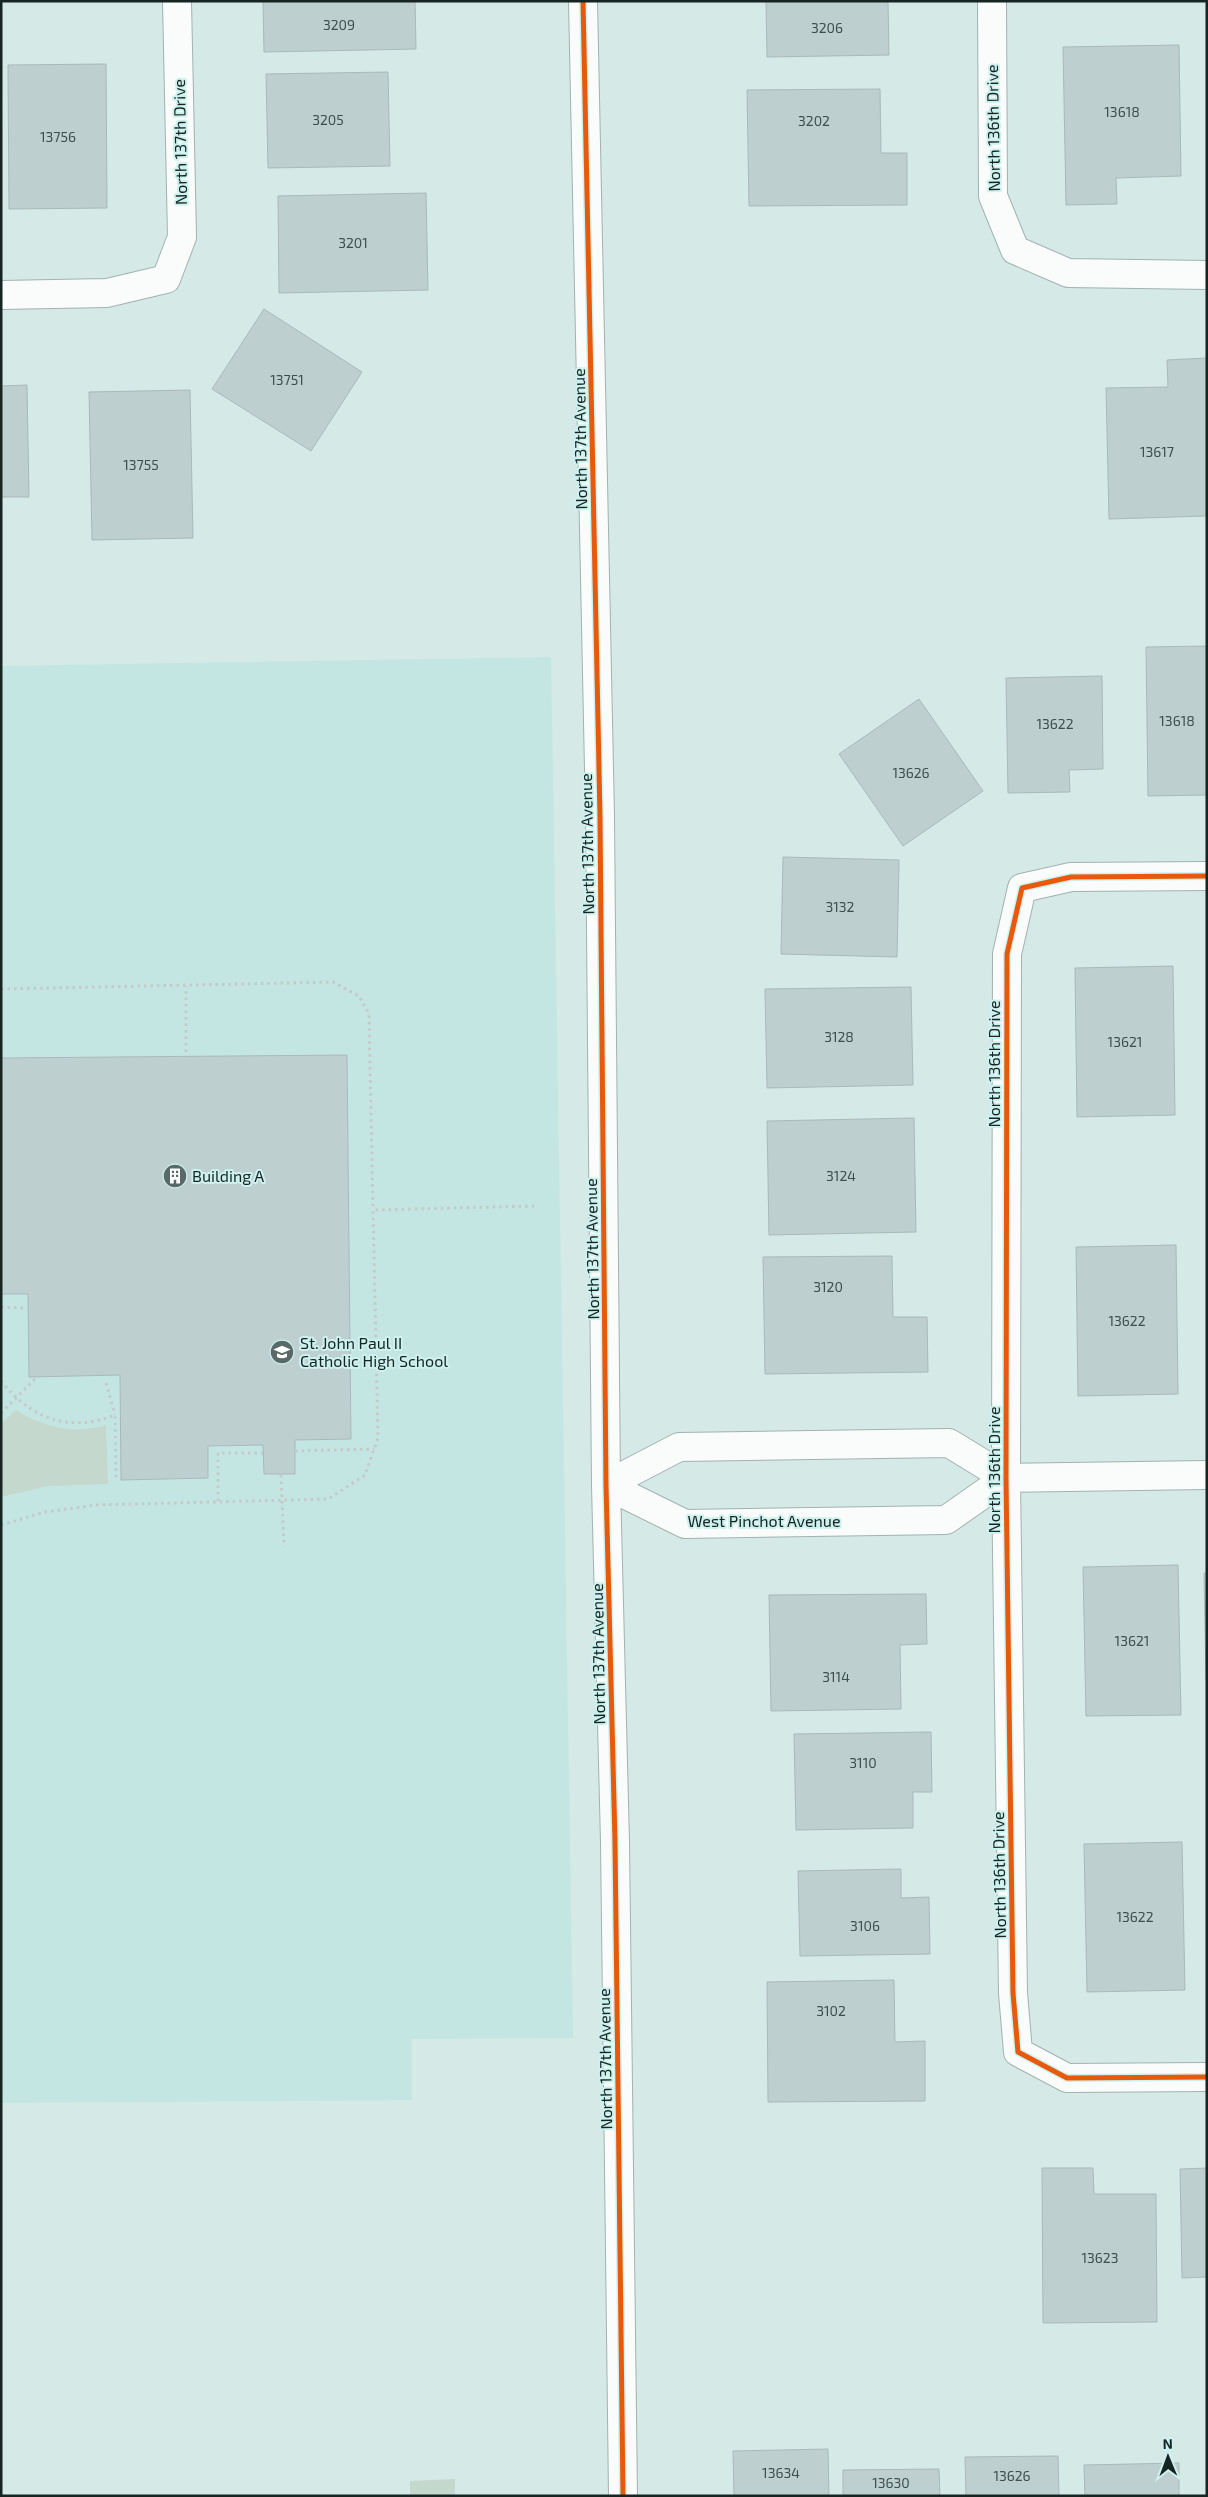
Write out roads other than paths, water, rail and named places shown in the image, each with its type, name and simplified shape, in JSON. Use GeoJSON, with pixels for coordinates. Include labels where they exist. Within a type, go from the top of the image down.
{"type":"FeatureCollection","features":[{"type":"Feature","properties":{"kind":"street","name":"North 137th Drive"},"geometry":{"type":"LineString","coordinates":[[1,295],[107,293],[166,279],[182,237],[177,1]]}},
{"type":"Feature","properties":{"kind":"street","name":"North 137th Avenue"},"geometry":{"type":"LineString","coordinates":[[583,1],[600,807],[606,1485],[615,1842],[623,2496]]}},
{"type":"Feature","properties":{"kind":"street","name":"North 136th Drive"},"geometry":{"type":"LineString","coordinates":[[992,1],[993,196],[1015,250],[1068,274],[1207,275]]}},
{"type":"Feature","properties":{"kind":"street","name":"North 136th Drive"},"geometry":{"type":"LineString","coordinates":[[1207,876],[1071,877],[1022,888],[1007,954],[1006,1478],[1013,1993],[1018,2052],[1067,2078],[1207,2077]]}},
{"type":"Feature","properties":{"kind":"street"},"geometry":{"type":"LineString","coordinates":[[606,1485],[679,1447],[949,1443],[1006,1478],[1207,1474]]}},
{"type":"Feature","properties":{"kind":"street","name":"West Pinchot Avenue"},"geometry":{"type":"LineString","coordinates":[[606,1485],[685,1524],[946,1520],[1006,1478]]}},
{"type":"Feature","properties":{"kind":"place","name":"Building A"},"geometry":{"type":"Point","coordinates":[175,1176]}},
{"type":"Feature","properties":{"kind":"place","name":"St. John Paul II Catholic High School"},"geometry":{"type":"Point","coordinates":[282,1352]}}]}
